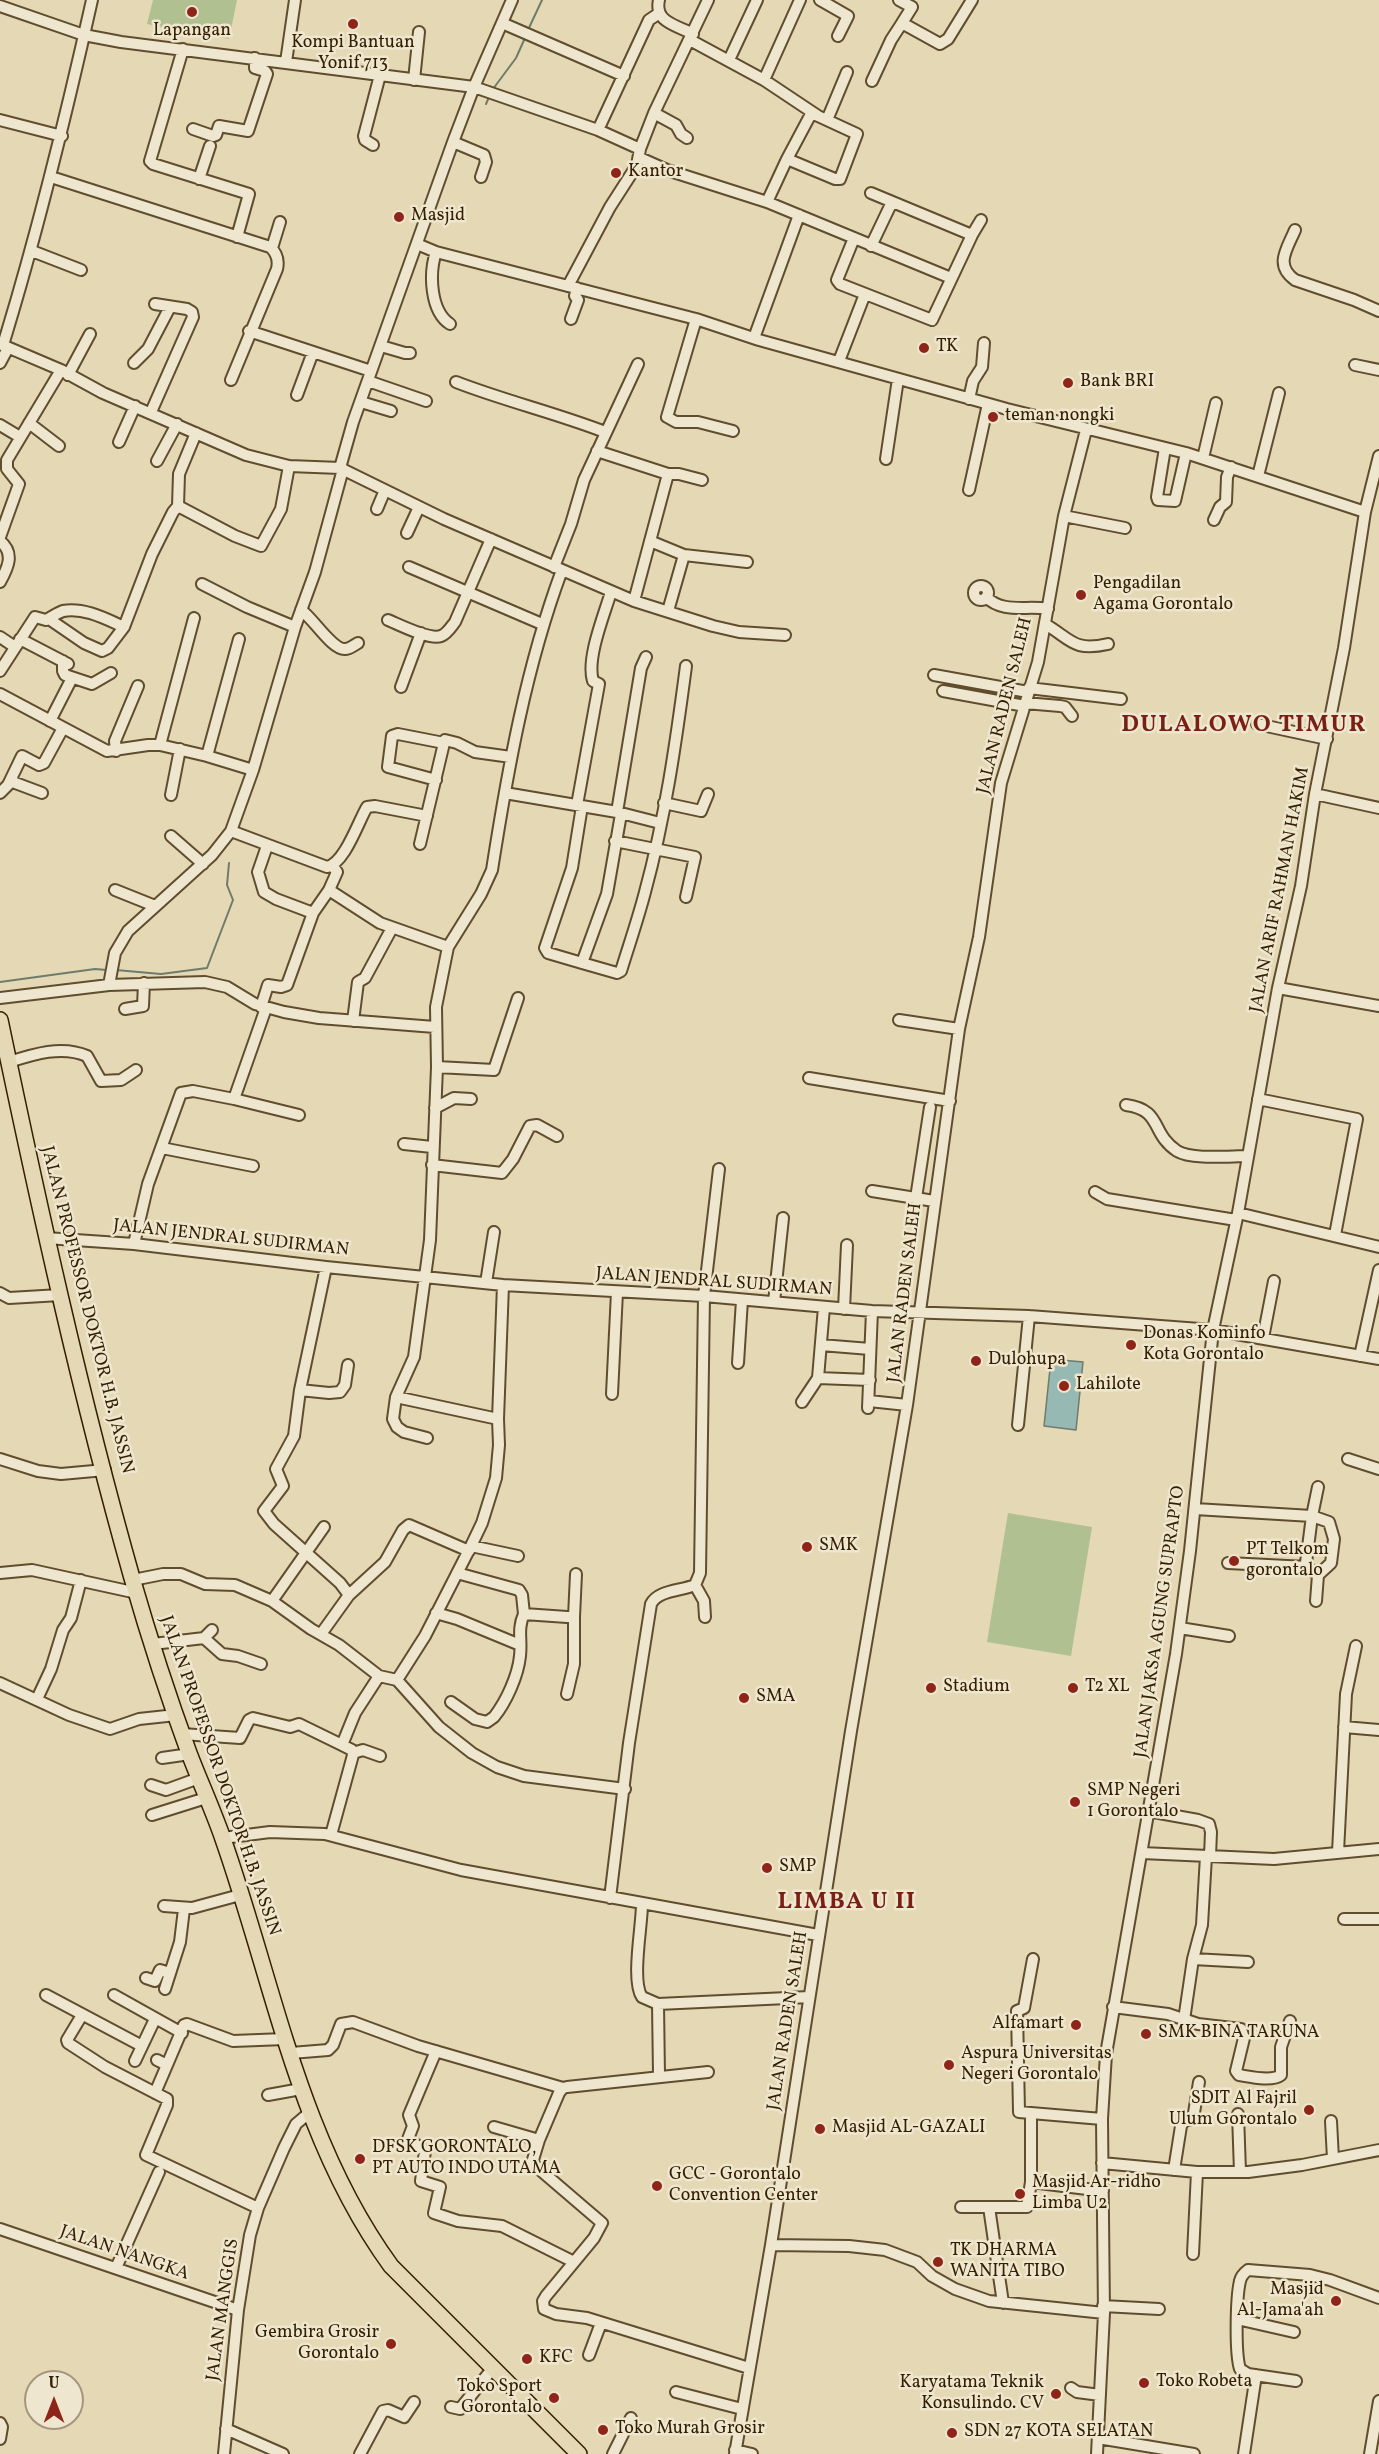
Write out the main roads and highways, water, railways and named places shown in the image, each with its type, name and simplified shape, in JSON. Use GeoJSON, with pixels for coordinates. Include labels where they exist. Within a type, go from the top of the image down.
{"type":"FeatureCollection","features":[{"type":"Feature","properties":{"kind":"highway","name":"JALAN PROFESSOR DOKTOR H.B. JASSIN"},"geometry":{"type":"LineString","coordinates":[[0,1020],[46,1238],[135,1587],[182,1734],[223,1838],[309,2113],[347,2197],[367,2234],[391,2266],[579,2454]]}},
{"type":"Feature","properties":{"kind":"water","name":"Lahilote"},"geometry":{"type":"Polygon","coordinates":[[[1051,1359],[1083,1362],[1076,1430],[1044,1426],[1051,1359]]]}},
{"type":"Feature","properties":{"kind":"waterway"},"geometry":{"type":"LineString","coordinates":[[528,30],[542,0]]}},
{"type":"Feature","properties":{"kind":"waterway"},"geometry":{"type":"LineString","coordinates":[[493,89],[516,58],[525,38]]}},
{"type":"Feature","properties":{"kind":"waterway"},"geometry":{"type":"LineString","coordinates":[[486,104],[489,97]]}},
{"type":"Feature","properties":{"kind":"waterway"},"geometry":{"type":"LineString","coordinates":[[116,970],[161,974],[207,968],[233,900],[227,885],[229,863]]}},
{"type":"Feature","properties":{"kind":"waterway"},"geometry":{"type":"LineString","coordinates":[[0,982],[95,969],[107,970]]}},
{"type":"Feature","properties":{"kind":"place","name":"Lapangan"},"geometry":{"type":"Point","coordinates":[192,12]}},
{"type":"Feature","properties":{"kind":"place","name":"Kompi Bantuan Yonif 713"},"geometry":{"type":"Point","coordinates":[353,24]}},
{"type":"Feature","properties":{"kind":"place","name":"Kantor"},"geometry":{"type":"Point","coordinates":[616,173]}},
{"type":"Feature","properties":{"kind":"place","name":"Masjid"},"geometry":{"type":"Point","coordinates":[399,217]}},
{"type":"Feature","properties":{"kind":"place","name":"TK"},"geometry":{"type":"Point","coordinates":[924,348]}},
{"type":"Feature","properties":{"kind":"place","name":"Bank BRI"},"geometry":{"type":"Point","coordinates":[1068,383]}},
{"type":"Feature","properties":{"kind":"place","name":"teman nongki"},"geometry":{"type":"Point","coordinates":[993,417]}},
{"type":"Feature","properties":{"kind":"place","name":"Pengadilan Agama Gorontalo"},"geometry":{"type":"Point","coordinates":[1081,595]}},
{"type":"Feature","properties":{"kind":"place","name":"Donas Kominfo Kota Gorontalo"},"geometry":{"type":"Point","coordinates":[1131,1345]}},
{"type":"Feature","properties":{"kind":"place","name":"Dulohupa"},"geometry":{"type":"Point","coordinates":[976,1361]}},
{"type":"Feature","properties":{"kind":"place","name":"Lahilote"},"geometry":{"type":"Point","coordinates":[1064,1386]}},
{"type":"Feature","properties":{"kind":"place","name":"SMK"},"geometry":{"type":"Point","coordinates":[807,1547]}},
{"type":"Feature","properties":{"kind":"place","name":"PT Telkom gorontalo"},"geometry":{"type":"Point","coordinates":[1234,1561]}},
{"type":"Feature","properties":{"kind":"place","name":"Stadium"},"geometry":{"type":"Point","coordinates":[931,1688]}},
{"type":"Feature","properties":{"kind":"place","name":"T2 XL"},"geometry":{"type":"Point","coordinates":[1073,1688]}},
{"type":"Feature","properties":{"kind":"place","name":"SMA"},"geometry":{"type":"Point","coordinates":[744,1698]}},
{"type":"Feature","properties":{"kind":"place","name":"SMP Negeri 1 Gorontalo"},"geometry":{"type":"Point","coordinates":[1075,1802]}},
{"type":"Feature","properties":{"kind":"place","name":"SMP"},"geometry":{"type":"Point","coordinates":[767,1868]}},
{"type":"Feature","properties":{"kind":"place","name":"Alfamart"},"geometry":{"type":"Point","coordinates":[1076,2025]}},
{"type":"Feature","properties":{"kind":"place","name":"SMK BINA TARUNA"},"geometry":{"type":"Point","coordinates":[1146,2034]}},
{"type":"Feature","properties":{"kind":"place","name":"Aspura Universitas Negeri Gorontalo"},"geometry":{"type":"Point","coordinates":[949,2065]}},
{"type":"Feature","properties":{"kind":"place","name":"SDIT Al Fajril Ulum Gorontalo"},"geometry":{"type":"Point","coordinates":[1309,2110]}},
{"type":"Feature","properties":{"kind":"place","name":"Masjid AL-GAZALI"},"geometry":{"type":"Point","coordinates":[820,2129]}},
{"type":"Feature","properties":{"kind":"place","name":"DFSK GORONTALO, PT AUTO INDO UTAMA"},"geometry":{"type":"Point","coordinates":[360,2159]}},
{"type":"Feature","properties":{"kind":"place","name":"GCC - Gorontalo Convention Center"},"geometry":{"type":"Point","coordinates":[657,2186]}},
{"type":"Feature","properties":{"kind":"place","name":"Masjid Ar-ridho Limba U2"},"geometry":{"type":"Point","coordinates":[1020,2194]}},
{"type":"Feature","properties":{"kind":"place","name":"TK DHARMA WANITA TIBO"},"geometry":{"type":"Point","coordinates":[938,2262]}},
{"type":"Feature","properties":{"kind":"place","name":"Masjid Al-Jama'ah"},"geometry":{"type":"Point","coordinates":[1336,2301]}},
{"type":"Feature","properties":{"kind":"place","name":"Gembira Grosir Gorontalo"},"geometry":{"type":"Point","coordinates":[391,2344]}},
{"type":"Feature","properties":{"kind":"place","name":"KFC"},"geometry":{"type":"Point","coordinates":[527,2359]}},
{"type":"Feature","properties":{"kind":"place","name":"Toko Robeta"},"geometry":{"type":"Point","coordinates":[1144,2383]}},
{"type":"Feature","properties":{"kind":"place","name":"Karyatama Teknik Konsulindo. CV"},"geometry":{"type":"Point","coordinates":[1056,2394]}},
{"type":"Feature","properties":{"kind":"place","name":"Toko Sport Gorontalo"},"geometry":{"type":"Point","coordinates":[554,2398]}},
{"type":"Feature","properties":{"kind":"place","name":"Toko Murah Grosir"},"geometry":{"type":"Point","coordinates":[603,2430]}},
{"type":"Feature","properties":{"kind":"place","name":"SDN 27 KOTA SELATAN"},"geometry":{"type":"Point","coordinates":[952,2433]}},
{"type":"Feature","properties":{"kind":"district","name":"DULALOWO TIMUR"},"geometry":{"type":"Point","coordinates":[1244,727]}},
{"type":"Feature","properties":{"kind":"district","name":"LIMBA U II"},"geometry":{"type":"Point","coordinates":[847,1904]}}]}
